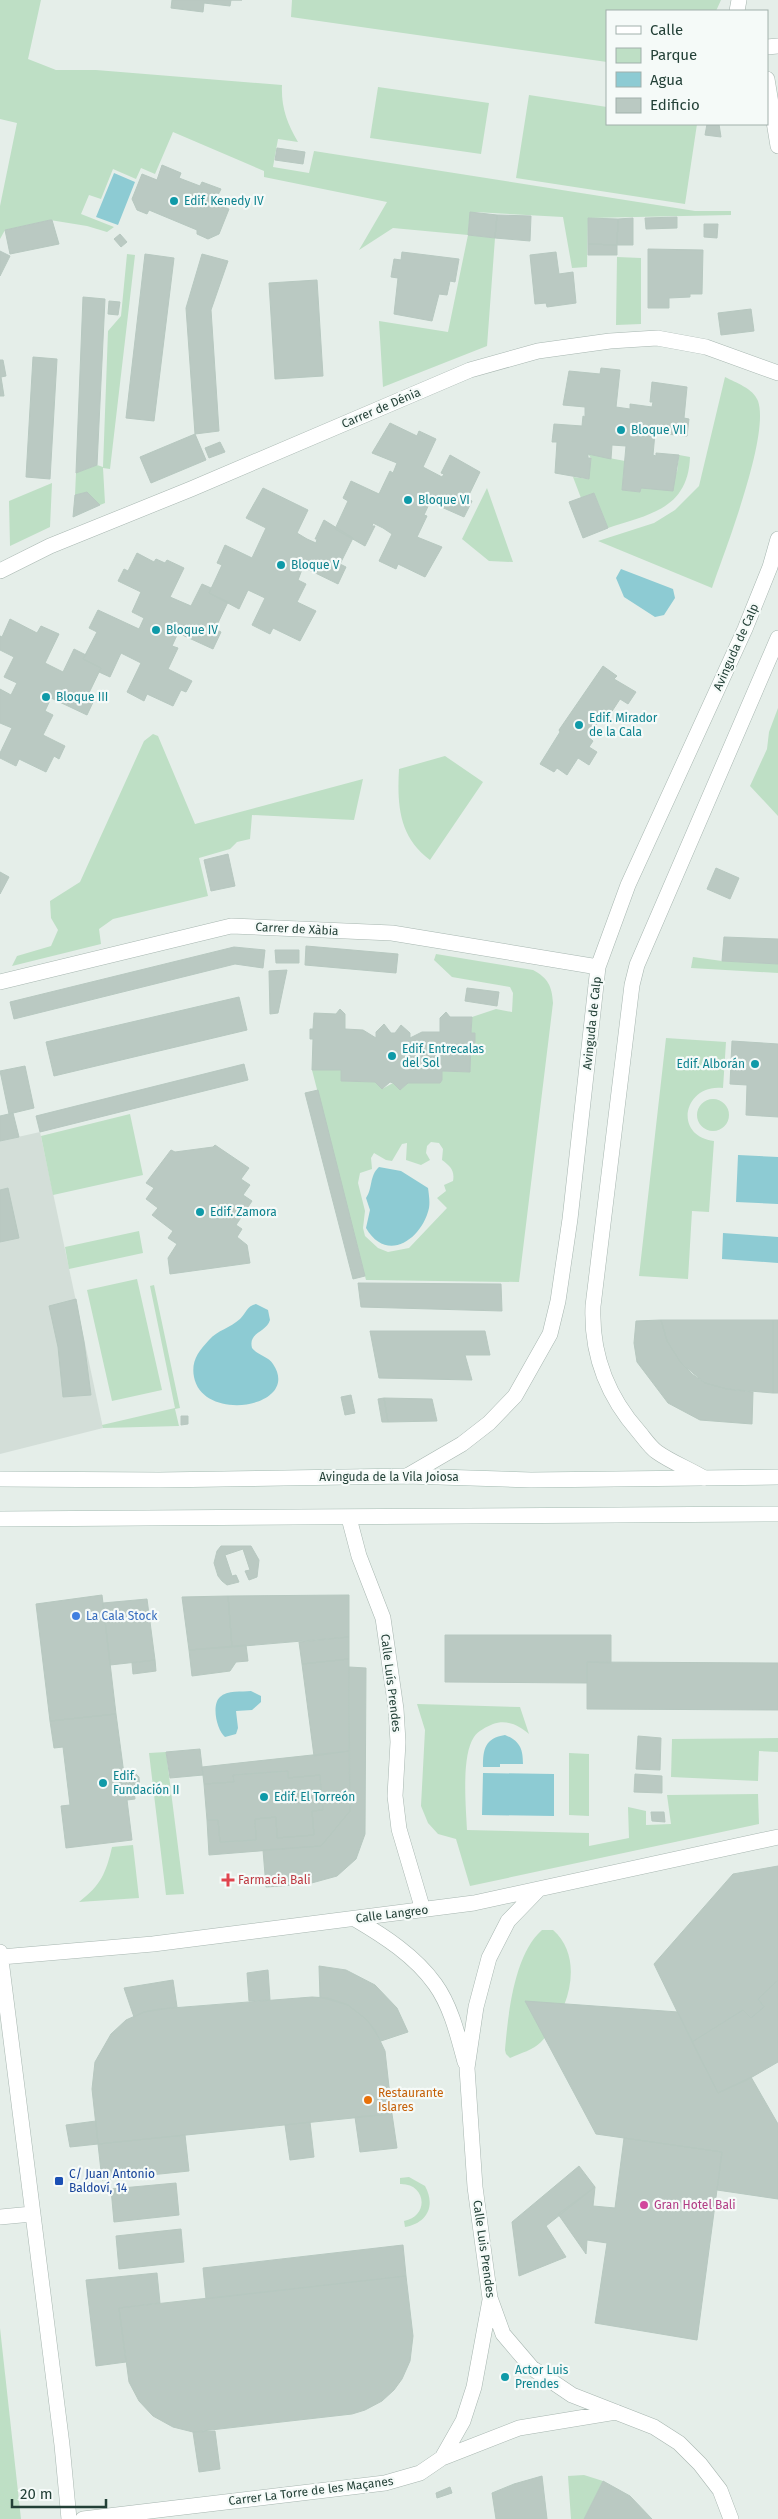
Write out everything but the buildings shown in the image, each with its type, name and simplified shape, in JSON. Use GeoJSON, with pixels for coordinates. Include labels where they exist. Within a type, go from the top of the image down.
{"type":"FeatureCollection","features":[{"type":"Feature","properties":{"kind":"street"},"geometry":{"type":"LineString","coordinates":[[768,86],[778,146]]}},
{"type":"Feature","properties":{"kind":"street","name":"Carrer de Dénia"},"geometry":{"type":"LineString","coordinates":[[0,571],[50,546],[206,483],[470,370],[538,351],[610,341],[657,338],[706,348],[778,373]]}},
{"type":"Feature","properties":{"kind":"street","name":"Avinguda de Calp"},"geometry":{"type":"LineString","coordinates":[[407,1476],[462,1444],[489,1423],[515,1396],[550,1334],[558,1301],[570,1220],[598,967],[628,885],[745,629],[770,567],[778,538]]}},
{"type":"Feature","properties":{"kind":"street"},"geometry":{"type":"LineString","coordinates":[[704,1478],[656,1451],[626,1417],[612,1392],[598,1360],[592,1328],[593,1306],[632,985],[637,966],[778,638]]}},
{"type":"Feature","properties":{"kind":"street","name":"Carrer de Xàbia"},"geometry":{"type":"LineString","coordinates":[[0,982],[231,926],[392,933],[598,967]]}},
{"type":"Feature","properties":{"kind":"street","name":"Avinguda de la Vila Joiosa"},"geometry":{"type":"LineString","coordinates":[[0,1479],[159,1480],[407,1476],[531,1480],[778,1477]]}},
{"type":"Feature","properties":{"kind":"street"},"geometry":{"type":"LineString","coordinates":[[0,1519],[778,1514]]}},
{"type":"Feature","properties":{"kind":"street","name":"Calle Luís Prendes"},"geometry":{"type":"LineString","coordinates":[[349,1518],[359,1556],[383,1618],[396,1709],[398,1742],[395,1796],[399,1829],[423,1910]]}},
{"type":"Feature","properties":{"kind":"street","name":"Calle Langreo"},"geometry":{"type":"LineString","coordinates":[[0,1955],[153,1944],[474,1903],[778,1837]]}},
{"type":"Feature","properties":{"kind":"street"},"geometry":{"type":"LineString","coordinates":[[467,2068],[476,2007],[489,1958],[508,1921],[539,1889]]}},
{"type":"Feature","properties":{"kind":"street"},"geometry":{"type":"LineString","coordinates":[[355,1919],[395,1943],[435,1984],[454,2024],[467,2068]]}},
{"type":"Feature","properties":{"kind":"street"},"geometry":{"type":"LineString","coordinates":[[0,1955],[62,2445],[69,2519]]}},
{"type":"Feature","properties":{"kind":"street","name":"Calle Luis Prendes"},"geometry":{"type":"LineString","coordinates":[[467,2068],[475,2187],[490,2298],[502,2334],[532,2368],[572,2395],[654,2428],[679,2443],[700,2464],[720,2490],[731,2519]]}},
{"type":"Feature","properties":{"kind":"street"},"geometry":{"type":"LineString","coordinates":[[0,2217],[32,2214]]}},
{"type":"Feature","properties":{"kind":"street"},"geometry":{"type":"LineString","coordinates":[[442,2458],[464,2421],[474,2387],[490,2298]]}},
{"type":"Feature","properties":{"kind":"street","name":"Carrer La Torre de les Maçanes"},"geometry":{"type":"LineString","coordinates":[[83,2519],[385,2483],[420,2474],[442,2458],[519,2428],[618,2412]]}},
{"type":"Feature","properties":{"kind":"shaded area"},"geometry":{"type":"Polygon","coordinates":[[[40,1132],[103,1428],[0,1454],[0,1141],[40,1132]]]}},
{"type":"Feature","properties":{"kind":"green space"},"geometry":{"type":"Polygon","coordinates":[[[0,0],[41,0],[28,59],[56,70],[96,70],[282,85],[286,115],[298,142],[278,139],[273,167],[309,173],[314,151],[695,211],[731,211],[731,215],[588,218],[587,267],[572,268],[563,217],[475,212],[474,219],[469,222],[468,235],[393,228],[359,250],[387,202],[264,177],[264,171],[173,132],[155,174],[141,168],[136,179],[113,169],[101,199],[89,195],[81,214],[114,227],[107,232],[87,226],[50,220],[5,230],[0,239],[0,206],[17,123],[0,119],[0,0]]]}},
{"type":"Feature","properties":{"kind":"green space"},"geometry":{"type":"Polygon","coordinates":[[[292,0],[721,0],[716,10],[606,10],[606,62],[291,17],[292,0]]]}},
{"type":"Feature","properties":{"kind":"green space"},"geometry":{"type":"Polygon","coordinates":[[[378,87],[489,103],[481,154],[370,138],[378,87]]]}},
{"type":"Feature","properties":{"kind":"green space"},"geometry":{"type":"Polygon","coordinates":[[[529,95],[606,107],[606,125],[697,125],[685,204],[516,178],[529,95]]]}},
{"type":"Feature","properties":{"kind":"green space"},"geometry":{"type":"Polygon","coordinates":[[[468,235],[495,238],[487,346],[383,387],[379,321],[448,332],[468,235]]]}},
{"type":"Feature","properties":{"kind":"green space"},"geometry":{"type":"Polygon","coordinates":[[[127,254],[135,255],[110,469],[103,468],[105,503],[100,505],[87,492],[75,495],[76,473],[97,465],[103,467],[108,331],[121,316],[127,254]]]}},
{"type":"Feature","properties":{"kind":"green space"},"geometry":{"type":"Polygon","coordinates":[[[617,257],[641,258],[641,324],[616,325],[617,257]]]}},
{"type":"Feature","properties":{"kind":"green space"},"geometry":{"type":"Polygon","coordinates":[[[725,377],[744,386],[756,396],[760,418],[758,440],[752,466],[712,588],[598,541],[654,523],[675,510],[699,486],[725,377]]]}},
{"type":"Feature","properties":{"kind":"green space"},"geometry":{"type":"Polygon","coordinates":[[[588,454],[625,461],[622,490],[640,492],[641,488],[677,472],[679,455],[690,457],[688,474],[682,488],[674,499],[652,513],[608,528],[594,493],[581,498],[573,477],[588,479],[591,458],[588,454]]]}},
{"type":"Feature","properties":{"kind":"green space"},"geometry":{"type":"Polygon","coordinates":[[[52,483],[50,527],[10,546],[9,501],[52,483]]]}},
{"type":"Feature","properties":{"kind":"green space"},"geometry":{"type":"Polygon","coordinates":[[[487,488],[513,562],[489,561],[462,539],[487,488]]]}},
{"type":"Feature","properties":{"kind":"green space"},"geometry":{"type":"Polygon","coordinates":[[[778,708],[778,816],[750,786],[767,749],[769,732],[778,708]]]}},
{"type":"Feature","properties":{"kind":"green space"},"geometry":{"type":"Polygon","coordinates":[[[153,734],[158,736],[195,824],[363,779],[354,820],[252,815],[250,839],[237,842],[230,849],[199,858],[208,896],[113,919],[99,929],[101,944],[12,966],[17,956],[51,946],[58,930],[51,918],[50,901],[80,882],[144,741],[153,734]]]}},
{"type":"Feature","properties":{"kind":"green space"},"geometry":{"type":"Polygon","coordinates":[[[445,756],[483,782],[430,860],[420,851],[406,831],[400,808],[399,769],[445,756]]]}},
{"type":"Feature","properties":{"kind":"green space"},"geometry":{"type":"Polygon","coordinates":[[[436,954],[533,970],[546,979],[552,992],[553,1003],[519,1282],[366,1280],[312,1070],[341,1070],[341,1081],[375,1082],[382,1089],[393,1083],[400,1090],[408,1083],[440,1083],[442,1071],[470,1072],[471,1043],[475,1043],[475,1034],[471,1033],[472,1017],[496,1009],[512,1012],[513,993],[510,987],[452,977],[434,960],[436,954]],[[431,1142],[427,1146],[426,1153],[430,1160],[421,1165],[406,1160],[407,1143],[402,1144],[392,1161],[386,1160],[374,1153],[371,1158],[372,1169],[360,1173],[358,1183],[365,1211],[363,1228],[365,1236],[378,1248],[388,1252],[409,1248],[447,1208],[437,1198],[446,1191],[444,1185],[453,1181],[453,1171],[442,1160],[443,1149],[439,1143],[431,1142]]]}},
{"type":"Feature","properties":{"kind":"green space"},"geometry":{"type":"Polygon","coordinates":[[[693,957],[722,961],[778,964],[778,973],[691,968],[693,957]]]}},
{"type":"Feature","properties":{"kind":"green space"},"geometry":{"type":"Polygon","coordinates":[[[666,1038],[726,1042],[723,1088],[710,1089],[699,1093],[692,1101],[688,1111],[688,1121],[692,1130],[701,1137],[714,1141],[709,1212],[692,1211],[688,1279],[639,1276],[666,1038]]]}},
{"type":"Feature","properties":{"kind":"green space"},"geometry":{"type":"Polygon","coordinates":[[[713,1099],[719,1100],[724,1104],[728,1109],[728,1121],[724,1126],[719,1130],[713,1131],[707,1130],[702,1126],[698,1121],[697,1115],[698,1109],[702,1104],[707,1100],[713,1099]]]}},
{"type":"Feature","properties":{"kind":"green space"},"geometry":{"type":"Polygon","coordinates":[[[130,1114],[143,1175],[53,1195],[41,1136],[130,1114]]]}},
{"type":"Feature","properties":{"kind":"green space"},"geometry":{"type":"Polygon","coordinates":[[[139,1231],[143,1253],[69,1269],[65,1247],[139,1231]]]}},
{"type":"Feature","properties":{"kind":"green space"},"geometry":{"type":"Polygon","coordinates":[[[137,1279],[162,1390],[112,1401],[87,1290],[137,1279]]]}},
{"type":"Feature","properties":{"kind":"green space"},"geometry":{"type":"Polygon","coordinates":[[[154,1285],[180,1408],[175,1409],[179,1426],[103,1428],[102,1425],[175,1408],[150,1286],[154,1285]]]}},
{"type":"Feature","properties":{"kind":"green space"},"geometry":{"type":"Polygon","coordinates":[[[417,1704],[520,1707],[529,1734],[512,1724],[503,1722],[493,1724],[482,1729],[474,1737],[470,1746],[467,1756],[465,1782],[467,1830],[589,1833],[589,1846],[629,1838],[628,1807],[646,1811],[646,1825],[671,1824],[667,1795],[758,1794],[759,1824],[470,1886],[456,1839],[438,1834],[428,1823],[421,1806],[425,1730],[417,1704]]]}},
{"type":"Feature","properties":{"kind":"green space"},"geometry":{"type":"Polygon","coordinates":[[[778,1738],[778,1752],[759,1751],[758,1781],[671,1777],[672,1739],[778,1738]]]}},
{"type":"Feature","properties":{"kind":"green space"},"geometry":{"type":"Polygon","coordinates":[[[166,1752],[184,1894],[166,1895],[149,1753],[166,1752]]]}},
{"type":"Feature","properties":{"kind":"green space"},"geometry":{"type":"Polygon","coordinates":[[[569,1753],[589,1754],[589,1816],[569,1815],[569,1753]]]}},
{"type":"Feature","properties":{"kind":"green space"},"geometry":{"type":"Polygon","coordinates":[[[133,1845],[139,1898],[79,1902],[93,1890],[102,1878],[112,1847],[133,1845]]]}},
{"type":"Feature","properties":{"kind":"green space"},"geometry":{"type":"Polygon","coordinates":[[[542,1930],[553,1930],[563,1942],[569,1956],[570,1986],[559,2017],[541,2042],[531,2049],[510,2058],[505,2050],[514,1986],[525,1954],[532,1941],[542,1930]]]}},
{"type":"Feature","properties":{"kind":"green space"},"geometry":{"type":"Polygon","coordinates":[[[409,2177],[425,2186],[430,2200],[424,2218],[413,2225],[405,2227],[404,2221],[418,2213],[422,2200],[420,2194],[415,2189],[409,2185],[400,2184],[400,2178],[409,2177]]]}},
{"type":"Feature","properties":{"kind":"green space"},"geometry":{"type":"Polygon","coordinates":[[[0,2328],[21,2519],[0,2519],[0,2328]]]}},
{"type":"Feature","properties":{"kind":"green space"},"geometry":{"type":"Polygon","coordinates":[[[584,2475],[603,2481],[584,2519],[571,2519],[568,2476],[584,2475]]]}},
{"type":"Feature","properties":{"kind":"water"},"geometry":{"type":"Polygon","coordinates":[[[114,173],[135,182],[118,225],[96,217],[114,173]]]}},
{"type":"Feature","properties":{"kind":"water"},"geometry":{"type":"Polygon","coordinates":[[[621,569],[673,589],[675,598],[664,615],[655,617],[624,597],[616,578],[621,569]]]}},
{"type":"Feature","properties":{"kind":"water"},"geometry":{"type":"Polygon","coordinates":[[[738,1155],[778,1157],[778,1204],[736,1202],[738,1155]]]}},
{"type":"Feature","properties":{"kind":"water"},"geometry":{"type":"Polygon","coordinates":[[[379,1167],[401,1171],[428,1188],[429,1208],[419,1229],[403,1243],[393,1246],[374,1239],[366,1228],[370,1210],[366,1198],[374,1174],[379,1167]]]}},
{"type":"Feature","properties":{"kind":"water"},"geometry":{"type":"Polygon","coordinates":[[[723,1233],[778,1237],[778,1263],[722,1259],[723,1233]]]}},
{"type":"Feature","properties":{"kind":"water"},"geometry":{"type":"Polygon","coordinates":[[[256,1304],[268,1310],[270,1320],[265,1328],[253,1339],[251,1343],[252,1348],[273,1364],[278,1379],[274,1391],[263,1399],[248,1404],[231,1405],[214,1401],[201,1392],[194,1377],[193,1371],[196,1357],[213,1337],[236,1322],[249,1308],[256,1304]]]}},
{"type":"Feature","properties":{"kind":"water"},"geometry":{"type":"Polygon","coordinates":[[[251,1691],[261,1696],[261,1702],[252,1710],[236,1711],[238,1728],[236,1734],[225,1737],[216,1718],[217,1701],[227,1693],[251,1691]]]}},
{"type":"Feature","properties":{"kind":"water"},"geometry":{"type":"Polygon","coordinates":[[[505,1735],[520,1746],[523,1764],[500,1764],[500,1767],[483,1767],[486,1745],[498,1736],[505,1735]]]}},
{"type":"Feature","properties":{"kind":"water"},"geometry":{"type":"Polygon","coordinates":[[[483,1773],[554,1774],[554,1816],[482,1815],[483,1773]]]}},
{"type":"Feature","properties":{"kind":"place","name":"Edif. Kenedy IV"},"geometry":{"type":"Point","coordinates":[174,201]}},
{"type":"Feature","properties":{"kind":"place","name":"Bloque VII"},"geometry":{"type":"Point","coordinates":[621,430]}},
{"type":"Feature","properties":{"kind":"place","name":"Bloque VI"},"geometry":{"type":"Point","coordinates":[408,500]}},
{"type":"Feature","properties":{"kind":"place","name":"Bloque V"},"geometry":{"type":"Point","coordinates":[281,565]}},
{"type":"Feature","properties":{"kind":"place","name":"Bloque IV"},"geometry":{"type":"Point","coordinates":[156,630]}},
{"type":"Feature","properties":{"kind":"place","name":"Bloque III"},"geometry":{"type":"Point","coordinates":[46,697]}},
{"type":"Feature","properties":{"kind":"place","name":"Edif. Mirador de la Cala"},"geometry":{"type":"Point","coordinates":[579,725]}},
{"type":"Feature","properties":{"kind":"place","name":"Edif. Entrecalas del Sol"},"geometry":{"type":"Point","coordinates":[392,1056]}},
{"type":"Feature","properties":{"kind":"place","name":"Edif. Alborán"},"geometry":{"type":"Point","coordinates":[755,1064]}},
{"type":"Feature","properties":{"kind":"place","name":"Edif. Zamora"},"geometry":{"type":"Point","coordinates":[200,1212]}},
{"type":"Feature","properties":{"kind":"place","name":"La Cala Stock"},"geometry":{"type":"Point","coordinates":[76,1616]}},
{"type":"Feature","properties":{"kind":"place","name":"Edif. Fundación II"},"geometry":{"type":"Point","coordinates":[103,1783]}},
{"type":"Feature","properties":{"kind":"place","name":"Edif. El Torreón"},"geometry":{"type":"Point","coordinates":[264,1797]}},
{"type":"Feature","properties":{"kind":"place","name":"Farmacia Bali"},"geometry":{"type":"Point","coordinates":[228,1880]}},
{"type":"Feature","properties":{"kind":"place","name":"Restaurante Islares"},"geometry":{"type":"Point","coordinates":[368,2100]}},
{"type":"Feature","properties":{"kind":"place","name":"C/ Juan Antonio Baldoví, 14"},"geometry":{"type":"Point","coordinates":[59,2181]}},
{"type":"Feature","properties":{"kind":"place","name":"Gran Hotel Bali"},"geometry":{"type":"Point","coordinates":[644,2205]}},
{"type":"Feature","properties":{"kind":"place","name":"Actor Luis Prendes"},"geometry":{"type":"Point","coordinates":[505,2377]}}]}
